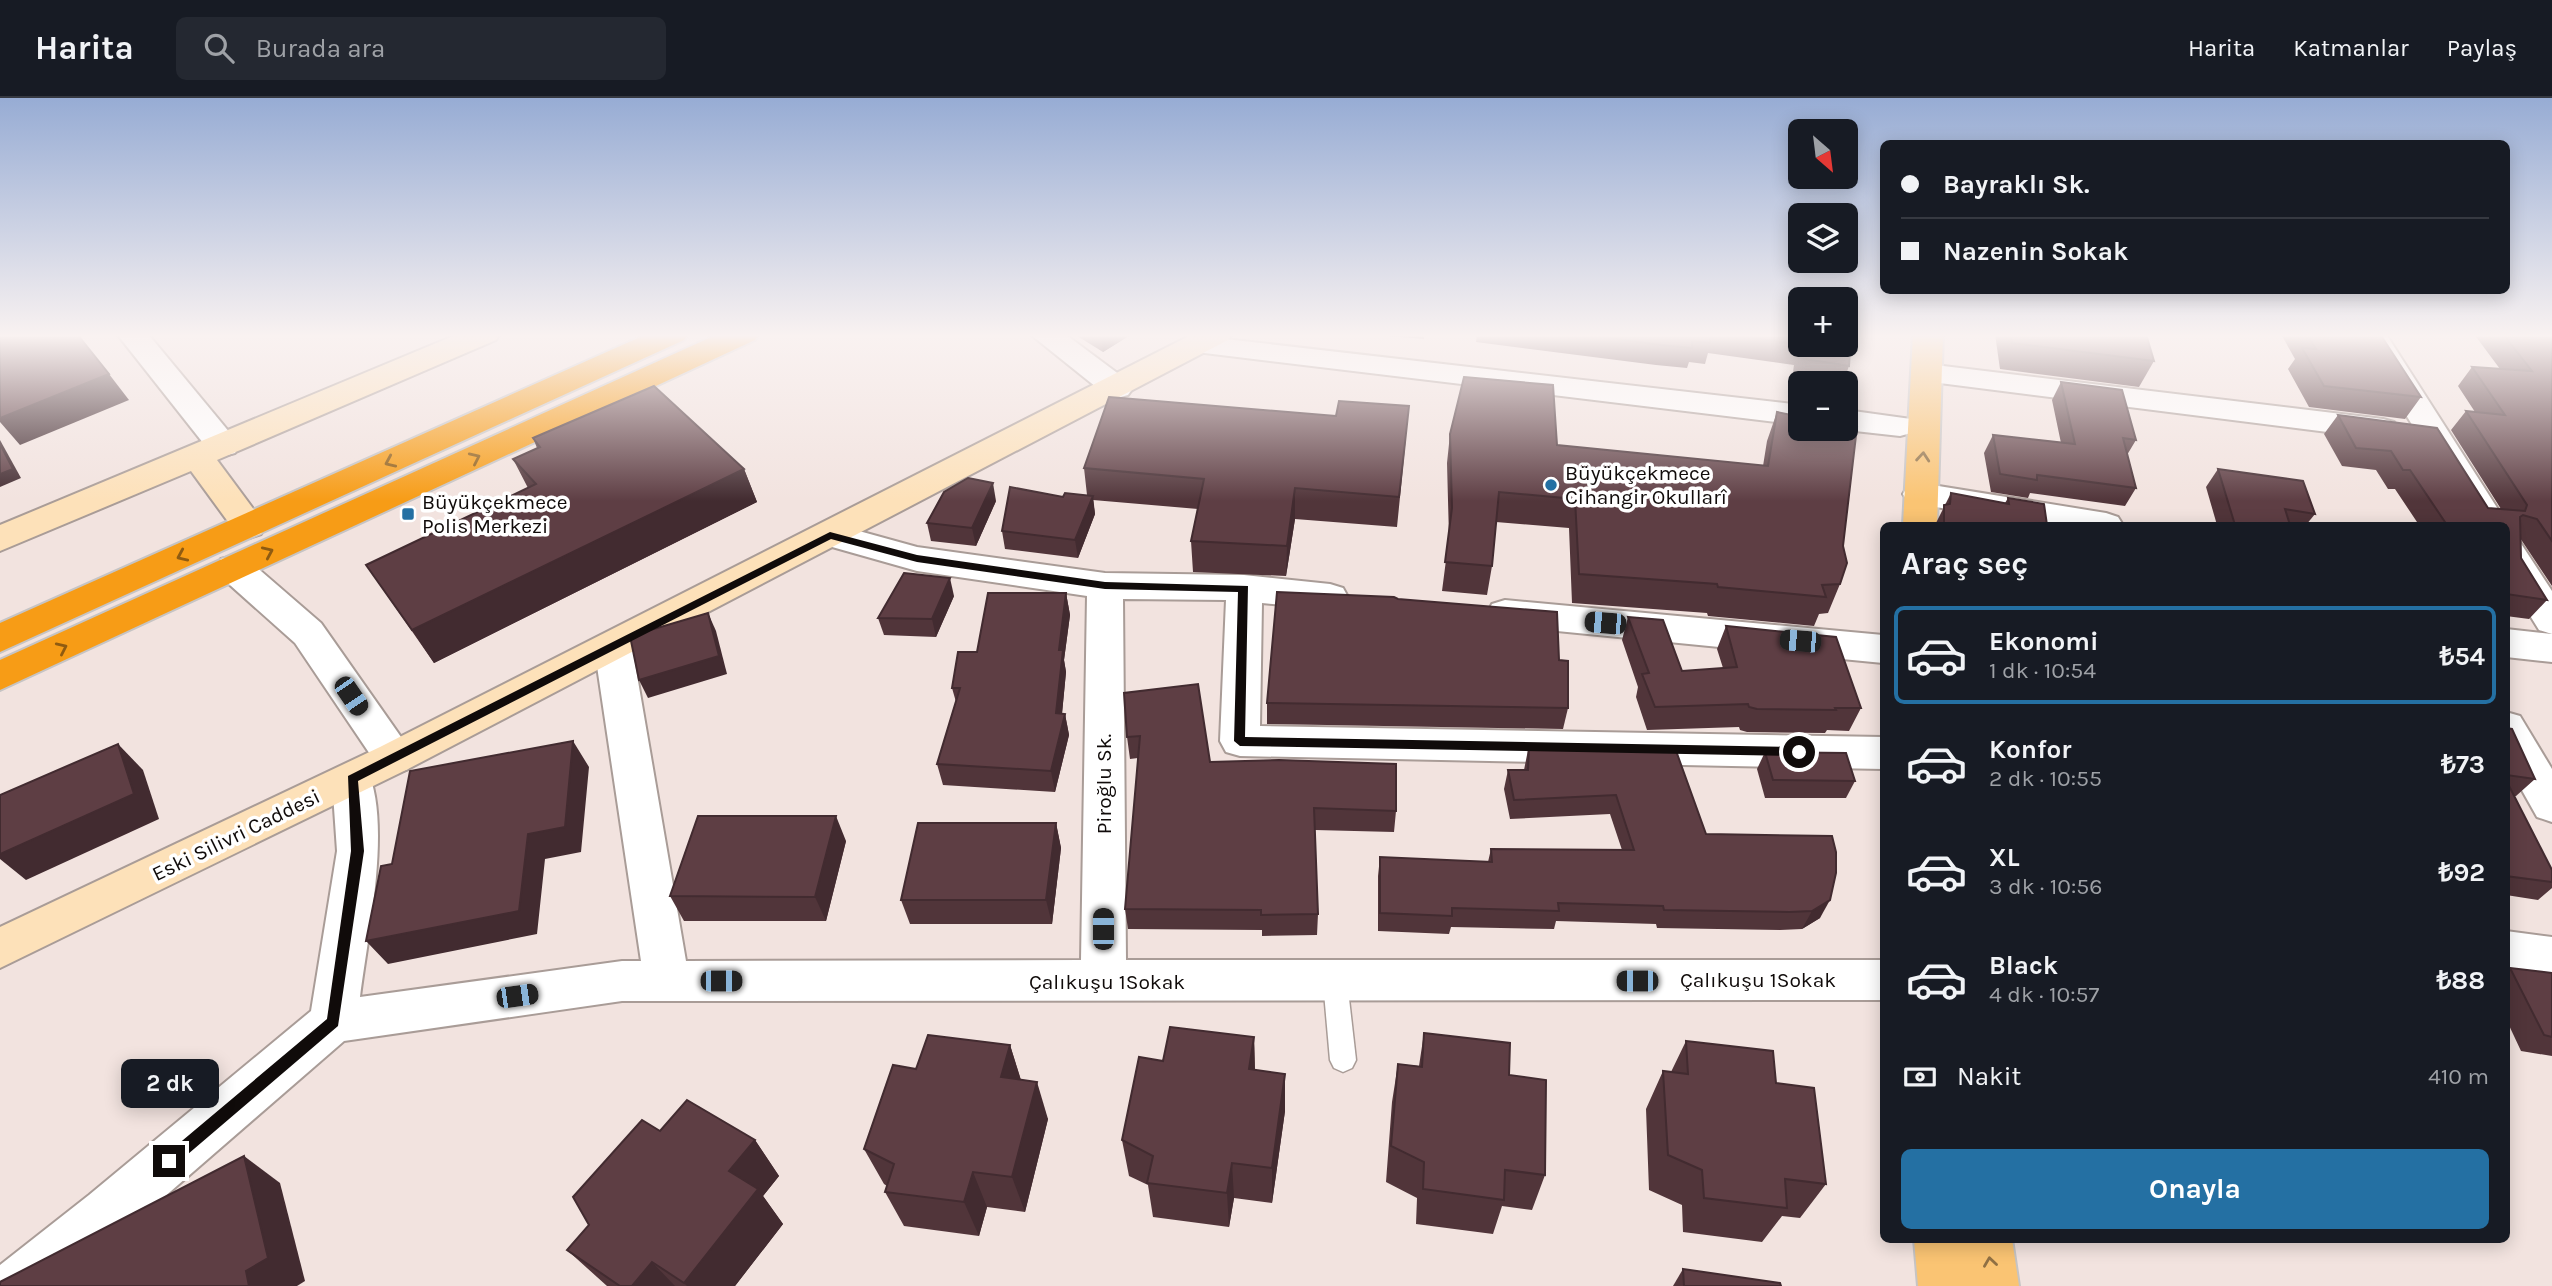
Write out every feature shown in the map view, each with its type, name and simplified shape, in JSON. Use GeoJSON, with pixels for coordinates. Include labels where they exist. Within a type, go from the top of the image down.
{"type":"FeatureCollection","features":[{"type":"Feature","properties":{"kind":"highway"},"geometry":{"type":"LineString","coordinates":[[0,638],[551,389]]}},
{"type":"Feature","properties":{"kind":"highway"},"geometry":{"type":"LineString","coordinates":[[0,676],[623,389]]}},
{"type":"Feature","properties":{"kind":"main road"},"geometry":{"type":"LineString","coordinates":[[0,539],[210,452],[344,389]]}},
{"type":"Feature","properties":{"kind":"main road","name":"Eski Silivri Caddesi"},"geometry":{"type":"LineString","coordinates":[[0,948],[394,758],[1114,389]]}},
{"type":"Feature","properties":{"kind":"main road"},"geometry":{"type":"LineString","coordinates":[[1899,522],[1902,389]]}},
{"type":"Feature","properties":{"kind":"main road"},"geometry":{"type":"LineString","coordinates":[[1920,509],[1926,389]]}},
{"type":"Feature","properties":{"kind":"main road"},"geometry":{"type":"LineString","coordinates":[[210,452],[249,526]]}},
{"type":"Feature","properties":{"kind":"main road"},"geometry":{"type":"LineString","coordinates":[[1940,1243],[1944,1286]]}},
{"type":"Feature","properties":{"kind":"main road"},"geometry":{"type":"LineString","coordinates":[[1987,1243],[1993,1286]]}},
{"type":"Feature","properties":{"kind":"street"},"geometry":{"type":"LineString","coordinates":[[169,389],[210,452]]}},
{"type":"Feature","properties":{"kind":"street"},"geometry":{"type":"LineString","coordinates":[[1599,389],[1788,413]]}},
{"type":"Feature","properties":{"kind":"street"},"geometry":{"type":"LineString","coordinates":[[2061,389],[2434,435]]}},
{"type":"Feature","properties":{"kind":"street"},"geometry":{"type":"LineString","coordinates":[[2406,389],[2489,522]]}},
{"type":"Feature","properties":{"kind":"street"},"geometry":{"type":"LineString","coordinates":[[1858,421],[1900,426]]}},
{"type":"Feature","properties":{"kind":"street"},"geometry":{"type":"LineString","coordinates":[[1920,509],[2071,522]]}},
{"type":"Feature","properties":{"kind":"street"},"geometry":{"type":"LineString","coordinates":[[830,536],[917,559],[1105,586],[1244,589],[1369,600]]}},
{"type":"Feature","properties":{"kind":"street"},"geometry":{"type":"LineString","coordinates":[[2510,554],[2552,621]]}},
{"type":"Feature","properties":{"kind":"street"},"geometry":{"type":"LineString","coordinates":[[234,568],[308,633],[394,758]]}},
{"type":"Feature","properties":{"kind":"street","name":"Piroğlu Sk."},"geometry":{"type":"LineString","coordinates":[[1103,982],[1105,586]]}},
{"type":"Feature","properties":{"kind":"street"},"geometry":{"type":"LineString","coordinates":[[1244,589],[1240,741],[1880,753]]}},
{"type":"Feature","properties":{"kind":"street"},"geometry":{"type":"LineString","coordinates":[[1466,610],[1880,649]]}},
{"type":"Feature","properties":{"kind":"street"},"geometry":{"type":"LineString","coordinates":[[2510,643],[2552,648]]}},
{"type":"Feature","properties":{"kind":"street"},"geometry":{"type":"LineString","coordinates":[[613,646],[667,981]]}},
{"type":"Feature","properties":{"kind":"street"},"geometry":{"type":"LineString","coordinates":[[2510,734],[2552,805]]}},
{"type":"Feature","properties":{"kind":"street"},"geometry":{"type":"LineString","coordinates":[[15,1286],[107,1213],[334,1022],[358,851],[352,779]]}},
{"type":"Feature","properties":{"kind":"street"},"geometry":{"type":"LineString","coordinates":[[2510,952],[2552,957]]}},
{"type":"Feature","properties":{"kind":"street","name":"Çalıkuşu 1Sokak"},"geometry":{"type":"LineString","coordinates":[[334,1022],[622,981],[1880,980]]}},
{"type":"Feature","properties":{"kind":"lane"},"geometry":{"type":"LineString","coordinates":[[1335,981],[1343,1060]]}},
{"type":"Feature","properties":{"kind":"building"},"geometry":{"type":"Polygon","coordinates":[[[0,389],[71,389],[0,418],[0,389]]]}},
{"type":"Feature","properties":{"kind":"building"},"geometry":{"type":"Polygon","coordinates":[[[646,389],[658,389],[744,469],[412,630],[366,565],[536,484],[513,459],[540,447],[533,438],[646,389]]]}},
{"type":"Feature","properties":{"kind":"building"},"geometry":{"type":"Polygon","coordinates":[[[1461,389],[1553,389],[1557,445],[1768,466],[1777,412],[1788,414],[1788,441],[1855,441],[1843,546],[1847,563],[1840,584],[1822,585],[1826,597],[1718,587],[1717,584],[1579,574],[1575,499],[1499,492],[1492,566],[1445,562],[1452,508],[1450,434],[1461,389]]]}},
{"type":"Feature","properties":{"kind":"building"},"geometry":{"type":"Polygon","coordinates":[[[2063,389],[2122,390],[2136,440],[2123,438],[2136,488],[2037,475],[2037,480],[2000,474],[1993,435],[2075,444],[2063,389]]]}},
{"type":"Feature","properties":{"kind":"building"},"geometry":{"type":"Polygon","coordinates":[[[2354,389],[2416,389],[2421,397],[2354,389]]]}},
{"type":"Feature","properties":{"kind":"building"},"geometry":{"type":"Polygon","coordinates":[[[2487,389],[2552,389],[2552,541],[2537,519],[2523,515],[2520,517],[2521,558],[2547,600],[2510,595],[2510,522],[2445,522],[2410,470],[2403,470],[2391,451],[2356,448],[2338,415],[2437,428],[2488,508],[2525,511],[2527,505],[2466,411],[2505,415],[2487,389]]]}},
{"type":"Feature","properties":{"kind":"building"},"geometry":{"type":"Polygon","coordinates":[[[1109,397],[1336,416],[1339,401],[1409,406],[1399,497],[1295,488],[1287,546],[1191,541],[1204,479],[1084,468],[1109,397]]]}},
{"type":"Feature","properties":{"kind":"building"},"geometry":{"type":"Polygon","coordinates":[[[0,444],[13,469],[0,474],[0,444]]]}},
{"type":"Feature","properties":{"kind":"building"},"geometry":{"type":"Polygon","coordinates":[[[2218,469],[2303,481],[2315,514],[2285,509],[2289,522],[2234,522],[2218,469]]]}},
{"type":"Feature","properties":{"kind":"building"},"geometry":{"type":"Polygon","coordinates":[[[968,478],[993,483],[972,528],[927,523],[944,492],[968,478]]]}},
{"type":"Feature","properties":{"kind":"building"},"geometry":{"type":"Polygon","coordinates":[[[1010,487],[1063,497],[1065,493],[1093,496],[1075,540],[1002,531],[1010,487]]]}},
{"type":"Feature","properties":{"kind":"building"},"geometry":{"type":"Polygon","coordinates":[[[1951,493],[2009,504],[2008,498],[2044,504],[2047,522],[1944,522],[1944,505],[1950,504],[1951,493]]]}},
{"type":"Feature","properties":{"kind":"building"},"geometry":{"type":"Polygon","coordinates":[[[904,573],[950,578],[932,619],[878,618],[904,573]]]}},
{"type":"Feature","properties":{"kind":"building"},"geometry":{"type":"Polygon","coordinates":[[[1277,592],[1394,597],[1557,612],[1559,660],[1568,661],[1568,708],[1267,703],[1277,592]]]}},
{"type":"Feature","properties":{"kind":"building"},"geometry":{"type":"Polygon","coordinates":[[[988,593],[1066,593],[1059,650],[1063,650],[1056,713],[1065,714],[1051,771],[937,764],[960,688],[952,688],[958,652],[977,652],[988,593]]]}},
{"type":"Feature","properties":{"kind":"building"},"geometry":{"type":"Polygon","coordinates":[[[708,613],[719,656],[639,680],[630,636],[708,613]]]}},
{"type":"Feature","properties":{"kind":"building"},"geometry":{"type":"Polygon","coordinates":[[[1628,617],[1663,620],[1682,671],[1737,667],[1726,626],[1836,637],[1861,708],[1757,709],[1749,707],[1748,704],[1655,707],[1642,674],[1649,673],[1628,617]]]}},
{"type":"Feature","properties":{"kind":"building"},"geometry":{"type":"Polygon","coordinates":[[[1198,684],[1210,762],[1279,760],[1396,764],[1396,811],[1314,808],[1318,914],[1261,915],[1261,910],[1125,909],[1140,736],[1127,737],[1124,693],[1198,684]]]}},
{"type":"Feature","properties":{"kind":"building"},"geometry":{"type":"Polygon","coordinates":[[[2510,729],[2512,729],[2535,779],[2510,776],[2510,729]]]}},
{"type":"Feature","properties":{"kind":"building"},"geometry":{"type":"Polygon","coordinates":[[[573,741],[565,827],[528,834],[519,911],[366,941],[381,866],[392,864],[410,771],[573,741]]]}},
{"type":"Feature","properties":{"kind":"building"},"geometry":{"type":"Polygon","coordinates":[[[118,744],[134,794],[0,854],[0,795],[118,744]]]}},
{"type":"Feature","properties":{"kind":"building"},"geometry":{"type":"Polygon","coordinates":[[[1529,745],[1675,748],[1706,834],[1832,836],[1836,852],[1836,873],[1830,900],[1812,911],[1789,912],[1664,910],[1663,906],[1558,903],[1559,911],[1452,908],[1452,916],[1380,913],[1380,857],[1492,862],[1491,849],[1634,850],[1616,795],[1514,800],[1508,770],[1528,770],[1529,745]]]}},
{"type":"Feature","properties":{"kind":"building"},"geometry":{"type":"Polygon","coordinates":[[[1765,752],[1846,753],[1855,781],[1773,780],[1765,752]]]}},
{"type":"Feature","properties":{"kind":"building"},"geometry":{"type":"Polygon","coordinates":[[[2510,788],[2552,870],[2552,882],[2510,877],[2510,788]]]}},
{"type":"Feature","properties":{"kind":"building"},"geometry":{"type":"Polygon","coordinates":[[[698,816],[836,816],[815,897],[670,896],[698,816]]]}},
{"type":"Feature","properties":{"kind":"building"},"geometry":{"type":"Polygon","coordinates":[[[918,823],[1056,823],[1046,900],[901,900],[918,823]]]}},
{"type":"Feature","properties":{"kind":"building"},"geometry":{"type":"Polygon","coordinates":[[[2510,968],[2552,973],[2552,1037],[2544,1035],[2510,968]]]}},
{"type":"Feature","properties":{"kind":"building"},"geometry":{"type":"Polygon","coordinates":[[[1170,1027],[1254,1037],[1249,1069],[1285,1074],[1272,1168],[1232,1163],[1227,1193],[1147,1183],[1153,1156],[1122,1140],[1139,1057],[1163,1061],[1170,1027]]]}},
{"type":"Feature","properties":{"kind":"building"},"geometry":{"type":"Polygon","coordinates":[[[1424,1033],[1510,1043],[1509,1075],[1546,1080],[1545,1175],[1505,1170],[1504,1200],[1423,1189],[1424,1162],[1391,1146],[1398,1064],[1422,1067],[1424,1033]]]}},
{"type":"Feature","properties":{"kind":"building"},"geometry":{"type":"Polygon","coordinates":[[[928,1035],[1010,1045],[1001,1077],[1037,1082],[1012,1177],[973,1172],[964,1202],[885,1192],[894,1164],[864,1149],[893,1065],[916,1069],[928,1035]]]}},
{"type":"Feature","properties":{"kind":"building"},"geometry":{"type":"Polygon","coordinates":[[[1686,1041],[1773,1051],[1776,1083],[1814,1088],[1826,1184],[1785,1179],[1787,1208],[1704,1198],[1702,1170],[1668,1155],[1663,1071],[1688,1074],[1686,1041]]]}},
{"type":"Feature","properties":{"kind":"building"},"geometry":{"type":"Polygon","coordinates":[[[687,1100],[755,1140],[729,1171],[758,1189],[684,1283],[652,1262],[632,1286],[620,1286],[567,1250],[589,1225],[573,1197],[642,1120],[660,1131],[687,1100]]]}},
{"type":"Feature","properties":{"kind":"building"},"geometry":{"type":"Polygon","coordinates":[[[244,1156],[268,1258],[246,1271],[249,1286],[0,1286],[0,1282],[244,1156]]]}},
{"type":"Feature","properties":{"kind":"building"},"geometry":{"type":"Polygon","coordinates":[[[1683,1269],[1780,1283],[1781,1286],[1684,1286],[1683,1269]]]}},
{"type":"Feature","properties":{"kind":"place","name":"Büyükçekmece Cihangir Okullarî"},"geometry":{"type":"Point","coordinates":[1551,485]}},
{"type":"Feature","properties":{"kind":"place","name":"Büyükçekmece Polis Merkezi"},"geometry":{"type":"Point","coordinates":[408,514]}},
{"type":"Feature","properties":{"kind":"route"},"geometry":{"type":"LineString","coordinates":[[169,1161],[334,1022],[358,851],[352,779],[830,536],[917,559],[1105,586],[1244,589],[1240,741],[1799,752]]}}]}
